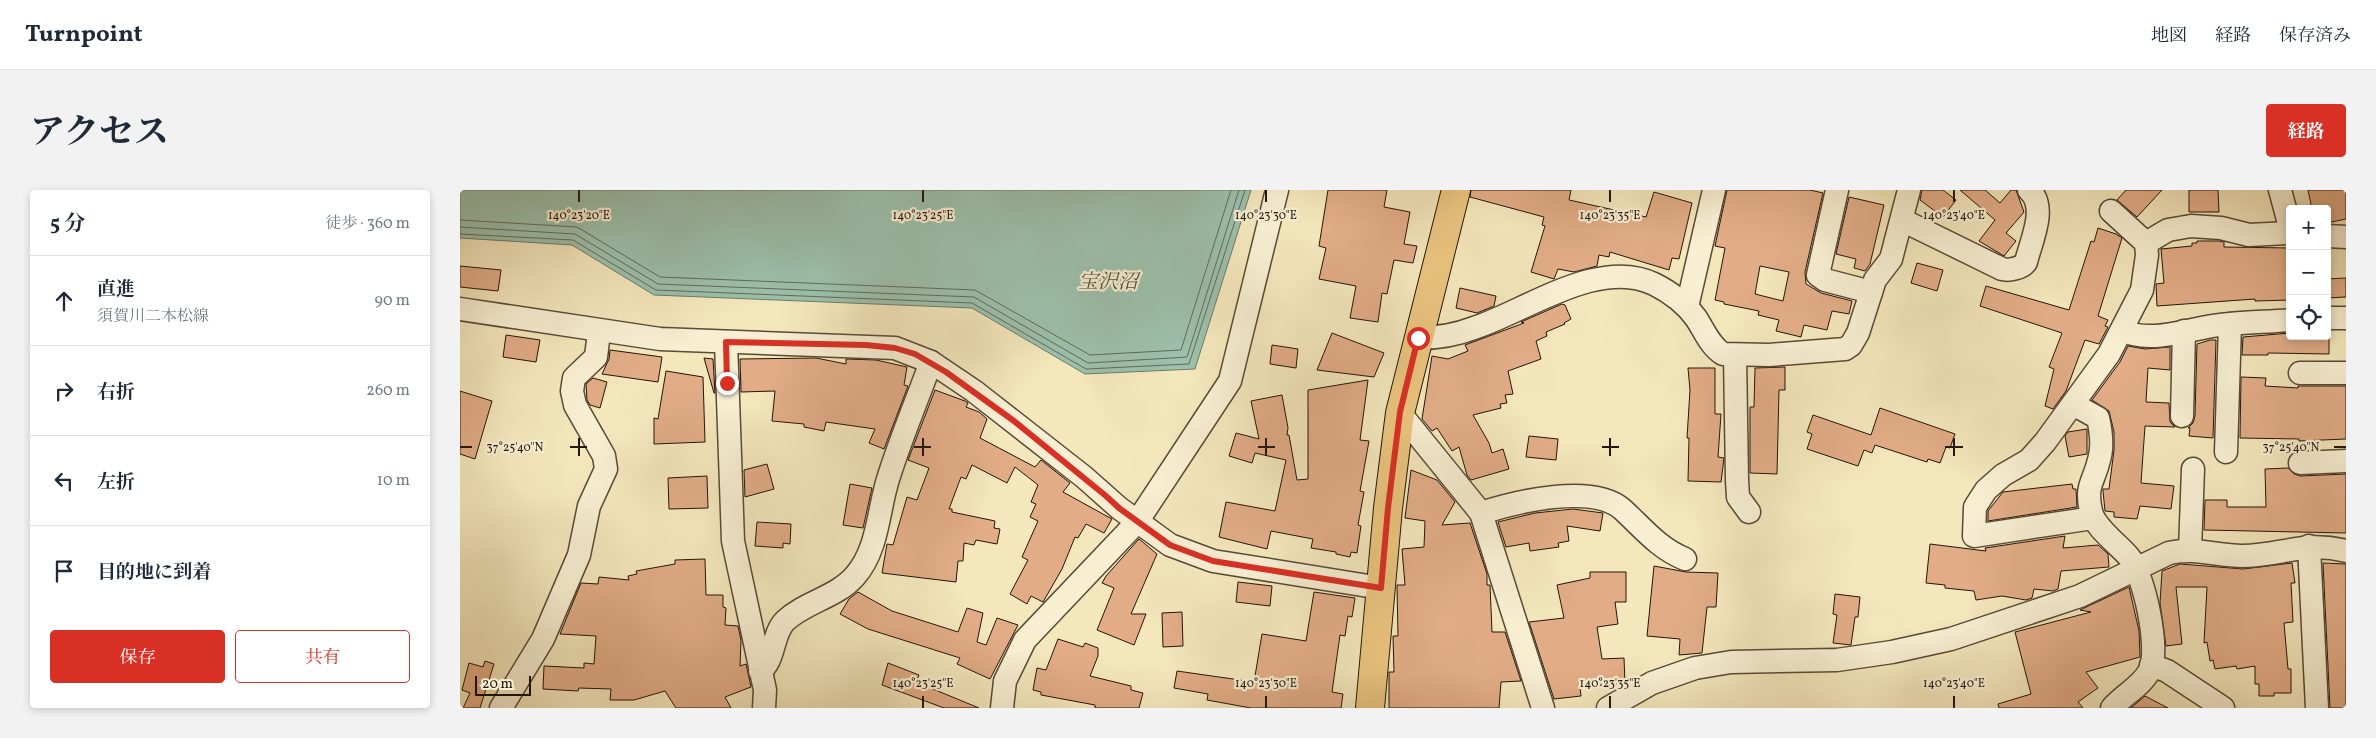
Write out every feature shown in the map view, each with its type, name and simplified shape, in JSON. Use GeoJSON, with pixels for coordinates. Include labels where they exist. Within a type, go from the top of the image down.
{"type":"FeatureCollection","features":[{"type":"Feature","properties":{"kind":"main road"},"geometry":{"type":"LineString","coordinates":[[1370,708],[1388,508],[1400,412],[1456,190]]}},
{"type":"Feature","properties":{"kind":"street"},"geometry":{"type":"LineString","coordinates":[[1002,708],[1005,681],[1025,640],[1136,522],[1230,382],[1277,190]]}},
{"type":"Feature","properties":{"kind":"street"},"geometry":{"type":"LineString","coordinates":[[1687,307],[1714,190]]}},
{"type":"Feature","properties":{"kind":"street"},"geometry":{"type":"LineString","coordinates":[[1837,190],[1818,275],[1825,280],[1871,292]]}},
{"type":"Feature","properties":{"kind":"street"},"geometry":{"type":"LineString","coordinates":[[1418,338],[1454,335],[1476,328],[1546,296],[1616,276],[1652,283],[1666,290],[1687,307],[1718,350],[1735,355],[1788,355],[1845,349],[1851,346],[1858,333],[1871,292],[1881,270],[1891,258],[1909,190]]}},
{"type":"Feature","properties":{"kind":"street"},"geometry":{"type":"LineString","coordinates":[[1902,220],[2002,269],[2009,270],[2024,265],[2026,262],[2038,212],[2036,197],[2029,190]]}},
{"type":"Feature","properties":{"kind":"street"},"geometry":{"type":"LineString","coordinates":[[2280,190],[2286,212]]}},
{"type":"Feature","properties":{"kind":"street"},"geometry":{"type":"LineString","coordinates":[[2093,518],[1974,536],[1975,507],[1986,490],[2003,475],[2029,460],[2073,404],[2110,354],[2142,290],[2147,255],[2146,243],[2111,211]]}},
{"type":"Feature","properties":{"kind":"street"},"geometry":{"type":"LineString","coordinates":[[2146,243],[2168,230],[2192,226],[2221,228],[2249,235],[2286,233]]}},
{"type":"Feature","properties":{"kind":"street"},"geometry":{"type":"LineString","coordinates":[[460,309],[599,332],[660,339],[895,348],[931,362],[1014,421],[1136,522],[1170,545],[1213,561],[1381,588]]}},
{"type":"Feature","properties":{"kind":"street"},"geometry":{"type":"LineString","coordinates":[[2331,318],[2346,318]]}},
{"type":"Feature","properties":{"kind":"street"},"geometry":{"type":"LineString","coordinates":[[2122,330],[2143,336],[2230,324],[2286,320]]}},
{"type":"Feature","properties":{"kind":"street"},"geometry":{"type":"LineString","coordinates":[[2226,452],[2230,324]]}},
{"type":"Feature","properties":{"kind":"street"},"geometry":{"type":"LineString","coordinates":[[2182,416],[2184,331]]}},
{"type":"Feature","properties":{"kind":"street"},"geometry":{"type":"LineString","coordinates":[[501,708],[543,638],[582,548],[589,506],[606,469],[604,456],[575,405],[572,390],[574,378],[596,357],[599,332]]}},
{"type":"Feature","properties":{"kind":"street"},"geometry":{"type":"LineString","coordinates":[[726,342],[733,541],[765,690],[764,708]]}},
{"type":"Feature","properties":{"kind":"street"},"geometry":{"type":"LineString","coordinates":[[1735,355],[1738,497],[1749,512]]}},
{"type":"Feature","properties":{"kind":"street"},"geometry":{"type":"LineString","coordinates":[[760,671],[770,657],[775,638],[784,623],[854,578],[862,565],[883,506],[888,477],[931,362]]}},
{"type":"Feature","properties":{"kind":"street"},"geometry":{"type":"LineString","coordinates":[[2300,373],[2346,373]]}},
{"type":"Feature","properties":{"kind":"street"},"geometry":{"type":"LineString","coordinates":[[2073,404],[2098,418],[2101,453],[2089,489],[2093,518],[2133,561],[2137,570],[2154,640],[2151,665],[2139,683],[2112,708]]}},
{"type":"Feature","properties":{"kind":"street"},"geometry":{"type":"LineString","coordinates":[[1400,412],[1481,512],[1544,708]]}},
{"type":"Feature","properties":{"kind":"street"},"geometry":{"type":"LineString","coordinates":[[2300,464],[2346,461]]}},
{"type":"Feature","properties":{"kind":"street"},"geometry":{"type":"LineString","coordinates":[[2190,550],[2193,469]]}},
{"type":"Feature","properties":{"kind":"street"},"geometry":{"type":"LineString","coordinates":[[1481,512],[1519,501],[1550,496],[1608,501],[1621,508],[1661,546],[1685,559]]}},
{"type":"Feature","properties":{"kind":"street"},"geometry":{"type":"LineString","coordinates":[[2309,546],[2317,708]]}},
{"type":"Feature","properties":{"kind":"street"},"geometry":{"type":"LineString","coordinates":[[1608,708],[1652,683],[1695,668],[1731,662],[1837,660],[1923,646],[2080,596],[2169,553],[2190,550],[2248,556],[2309,546],[2346,551]]}},
{"type":"Feature","properties":{"kind":"street"},"geometry":{"type":"LineString","coordinates":[[2151,665],[2167,671],[2223,708]]}},
{"type":"Feature","properties":{"kind":"water","name":"宝沢沼"},"geometry":{"type":"Polygon","coordinates":[[[460,190],[1251,190],[1195,369],[1085,374],[972,308],[654,295],[572,245],[460,238],[460,190]]]}},
{"type":"Feature","properties":{"kind":"building"},"geometry":{"type":"Polygon","coordinates":[[[1328,190],[1387,190],[1384,207],[1410,212],[1404,244],[1417,246],[1413,263],[1394,260],[1387,294],[1382,293],[1378,322],[1350,318],[1356,286],[1319,279],[1326,248],[1319,246],[1328,190]]]}},
{"type":"Feature","properties":{"kind":"building"},"geometry":{"type":"Polygon","coordinates":[[[1471,190],[1571,190],[1569,200],[1646,217],[1654,192],[1692,203],[1679,259],[1672,258],[1669,270],[1610,252],[1609,257],[1599,255],[1597,266],[1574,272],[1558,269],[1554,279],[1531,272],[1545,226],[1542,225],[1544,217],[1470,197],[1471,190]]]}},
{"type":"Feature","properties":{"kind":"building"},"geometry":{"type":"Polygon","coordinates":[[[1727,190],[1810,190],[1823,193],[1805,272],[1806,284],[1821,293],[1852,301],[1849,314],[1832,311],[1827,330],[1804,325],[1801,337],[1776,331],[1779,320],[1758,315],[1759,311],[1724,304],[1724,302],[1715,300],[1725,248],[1715,246],[1727,190]],[[1760,266],[1755,294],[1783,301],[1789,272],[1760,266]]]}},
{"type":"Feature","properties":{"kind":"building"},"geometry":{"type":"Polygon","coordinates":[[[1922,190],[1943,190],[1956,200],[1943,217],[1920,200],[1922,190]]]}},
{"type":"Feature","properties":{"kind":"building"},"geometry":{"type":"Polygon","coordinates":[[[1960,190],[1985,190],[2000,203],[2011,190],[2016,190],[2024,212],[2006,233],[2016,241],[2004,256],[1979,241],[1995,220],[1960,190]]]}},
{"type":"Feature","properties":{"kind":"building"},"geometry":{"type":"Polygon","coordinates":[[[2126,190],[2162,190],[2137,217],[2117,200],[2126,190]]]}},
{"type":"Feature","properties":{"kind":"building"},"geometry":{"type":"Polygon","coordinates":[[[2189,190],[2218,190],[2219,212],[2189,212],[2189,190]]]}},
{"type":"Feature","properties":{"kind":"building"},"geometry":{"type":"Polygon","coordinates":[[[2308,190],[2346,190],[2346,219],[2331,222],[2331,205],[2311,205],[2308,190]]]}},
{"type":"Feature","properties":{"kind":"building"},"geometry":{"type":"Polygon","coordinates":[[[1849,197],[1884,205],[1870,264],[1865,271],[1854,268],[1856,259],[1836,254],[1849,197]]]}},
{"type":"Feature","properties":{"kind":"building"},"geometry":{"type":"Polygon","coordinates":[[[2098,228],[2122,238],[2098,316],[2108,320],[2105,326],[2108,327],[2099,344],[2085,340],[2066,391],[2053,409],[2045,406],[2054,369],[2049,367],[2062,333],[1980,306],[1986,286],[2069,310],[2091,241],[2094,242],[2098,228]]]}},
{"type":"Feature","properties":{"kind":"building"},"geometry":{"type":"Polygon","coordinates":[[[2197,241],[2219,241],[2224,242],[2224,247],[2286,248],[2286,300],[2255,301],[2255,299],[2157,306],[2156,284],[2164,283],[2161,249],[2192,246],[2192,243],[2197,243],[2197,241]]]}},
{"type":"Feature","properties":{"kind":"building"},"geometry":{"type":"Polygon","coordinates":[[[1917,263],[1943,270],[1937,291],[1911,283],[1917,263]]]}},
{"type":"Feature","properties":{"kind":"building"},"geometry":{"type":"Polygon","coordinates":[[[460,266],[501,270],[498,291],[460,287],[460,266]]]}},
{"type":"Feature","properties":{"kind":"building"},"geometry":{"type":"Polygon","coordinates":[[[2346,278],[2346,297],[2331,298],[2331,279],[2346,278]]]}},
{"type":"Feature","properties":{"kind":"building"},"geometry":{"type":"Polygon","coordinates":[[[1460,288],[1496,296],[1494,306],[1477,313],[1456,308],[1460,288]]]}},
{"type":"Feature","properties":{"kind":"building"},"geometry":{"type":"Polygon","coordinates":[[[1562,304],[1565,305],[1571,319],[1565,324],[1546,332],[1547,336],[1536,341],[1541,359],[1508,371],[1513,394],[1505,395],[1507,403],[1500,404],[1501,408],[1473,415],[1489,443],[1492,453],[1503,449],[1509,469],[1471,480],[1467,475],[1459,447],[1452,451],[1437,428],[1432,431],[1422,419],[1432,356],[1448,359],[1468,351],[1465,345],[1524,323],[1521,322],[1562,304]]]}},
{"type":"Feature","properties":{"kind":"building"},"geometry":{"type":"Polygon","coordinates":[[[1332,333],[1384,353],[1374,377],[1317,370],[1332,333]]]}},
{"type":"Feature","properties":{"kind":"building"},"geometry":{"type":"Polygon","coordinates":[[[2286,333],[2286,340],[2329,340],[2329,354],[2268,353],[2268,355],[2242,355],[2243,337],[2286,333]]]}},
{"type":"Feature","properties":{"kind":"building"},"geometry":{"type":"Polygon","coordinates":[[[506,335],[540,340],[536,362],[503,357],[506,335]]]}},
{"type":"Feature","properties":{"kind":"building"},"geometry":{"type":"Polygon","coordinates":[[[2216,340],[2213,438],[2189,436],[2190,428],[2188,428],[2193,423],[2195,416],[2197,344],[2216,340]]]}},
{"type":"Feature","properties":{"kind":"building"},"geometry":{"type":"Polygon","coordinates":[[[1272,345],[1298,349],[1296,368],[1270,364],[1272,345]]]}},
{"type":"Feature","properties":{"kind":"building"},"geometry":{"type":"Polygon","coordinates":[[[2128,346],[2145,349],[2170,347],[2170,370],[2148,368],[2146,402],[2169,403],[2170,422],[2175,427],[2145,426],[2141,483],[2174,486],[2171,509],[2140,506],[2137,519],[2114,517],[2114,512],[2105,511],[2103,489],[2109,489],[2114,450],[2114,432],[2109,411],[2092,400],[2120,362],[2128,346]]]}},
{"type":"Feature","properties":{"kind":"building"},"geometry":{"type":"Polygon","coordinates":[[[610,350],[662,357],[658,382],[602,374],[609,359],[610,350]]]}},
{"type":"Feature","properties":{"kind":"building"},"geometry":{"type":"Polygon","coordinates":[[[704,358],[713,359],[715,393],[714,393],[704,358]]]}},
{"type":"Feature","properties":{"kind":"building"},"geometry":{"type":"Polygon","coordinates":[[[816,358],[846,364],[846,359],[876,360],[907,367],[904,385],[908,386],[884,449],[869,443],[875,429],[826,422],[824,431],[804,427],[804,424],[772,421],[775,391],[741,392],[740,359],[816,358]]]}},
{"type":"Feature","properties":{"kind":"building"},"geometry":{"type":"Polygon","coordinates":[[[1785,367],[1785,390],[1779,390],[1777,474],[1750,473],[1750,407],[1754,407],[1755,368],[1785,367]]]}},
{"type":"Feature","properties":{"kind":"building"},"geometry":{"type":"Polygon","coordinates":[[[1688,368],[1715,368],[1715,414],[1721,414],[1718,457],[1724,458],[1721,482],[1688,481],[1689,438],[1687,438],[1690,390],[1688,368]]]}},
{"type":"Feature","properties":{"kind":"building"},"geometry":{"type":"Polygon","coordinates":[[[666,371],[703,377],[705,442],[654,444],[654,418],[658,419],[666,371]]]}},
{"type":"Feature","properties":{"kind":"building"},"geometry":{"type":"Polygon","coordinates":[[[2241,377],[2266,378],[2265,386],[2298,388],[2298,386],[2346,386],[2346,439],[2299,441],[2299,439],[2240,438],[2241,377]]]}},
{"type":"Feature","properties":{"kind":"building"},"geometry":{"type":"Polygon","coordinates":[[[593,378],[607,382],[600,408],[590,405],[587,400],[586,384],[593,378]]]}},
{"type":"Feature","properties":{"kind":"building"},"geometry":{"type":"Polygon","coordinates":[[[1368,380],[1360,440],[1369,441],[1360,491],[1364,492],[1358,525],[1361,526],[1357,553],[1351,552],[1350,557],[1336,554],[1336,552],[1311,548],[1313,539],[1271,531],[1267,549],[1219,537],[1226,502],[1275,511],[1286,460],[1255,453],[1252,463],[1229,456],[1236,433],[1259,439],[1251,401],[1282,395],[1288,428],[1287,435],[1289,435],[1297,480],[1308,479],[1308,390],[1368,380]]]}},
{"type":"Feature","properties":{"kind":"building"},"geometry":{"type":"Polygon","coordinates":[[[935,390],[965,401],[968,403],[966,407],[979,412],[987,419],[980,438],[1035,467],[1041,460],[1070,483],[1063,492],[1112,519],[1104,533],[1086,524],[1078,538],[1075,537],[1062,569],[1043,602],[1031,596],[1027,604],[1010,594],[1028,560],[1022,557],[1038,521],[1030,517],[1036,504],[1031,502],[1038,485],[1015,467],[1007,483],[972,465],[966,479],[961,477],[949,509],[952,509],[952,512],[995,521],[994,528],[1000,529],[997,544],[976,540],[974,545],[964,543],[963,561],[958,561],[956,582],[882,573],[887,544],[893,545],[907,497],[917,500],[929,468],[908,460],[935,390]]]}},
{"type":"Feature","properties":{"kind":"building"},"geometry":{"type":"Polygon","coordinates":[[[460,391],[492,401],[475,459],[460,454],[460,391]]]}},
{"type":"Feature","properties":{"kind":"building"},"geometry":{"type":"Polygon","coordinates":[[[1880,408],[1955,434],[1950,448],[1946,447],[1940,463],[1928,459],[1927,462],[1875,445],[1872,453],[1864,450],[1858,466],[1807,449],[1812,434],[1807,432],[1813,415],[1871,435],[1880,408]]]}},
{"type":"Feature","properties":{"kind":"building"},"geometry":{"type":"Polygon","coordinates":[[[2087,429],[2087,454],[2069,457],[2065,436],[2068,432],[2087,429]]]}},
{"type":"Feature","properties":{"kind":"building"},"geometry":{"type":"Polygon","coordinates":[[[1529,436],[1558,439],[1556,460],[1526,457],[1529,436]]]}},
{"type":"Feature","properties":{"kind":"building"},"geometry":{"type":"Polygon","coordinates":[[[767,464],[774,489],[745,497],[744,470],[767,464]]]}},
{"type":"Feature","properties":{"kind":"building"},"geometry":{"type":"Polygon","coordinates":[[[2288,468],[2294,474],[2300,476],[2346,474],[2346,533],[2204,530],[2205,500],[2227,500],[2227,507],[2266,507],[2265,469],[2288,468]]]}},
{"type":"Feature","properties":{"kind":"building"},"geometry":{"type":"Polygon","coordinates":[[[1411,470],[1437,480],[1455,502],[1442,525],[1470,523],[1487,574],[1487,585],[1490,585],[1492,632],[1505,632],[1521,681],[1501,682],[1499,708],[1389,708],[1389,672],[1394,672],[1393,636],[1398,636],[1397,585],[1405,585],[1402,549],[1424,547],[1425,521],[1405,518],[1411,470]]]}},
{"type":"Feature","properties":{"kind":"building"},"geometry":{"type":"Polygon","coordinates":[[[707,476],[708,508],[669,509],[668,478],[707,476]]]}},
{"type":"Feature","properties":{"kind":"building"},"geometry":{"type":"Polygon","coordinates":[[[850,484],[872,488],[863,528],[843,525],[850,484]]]}},
{"type":"Feature","properties":{"kind":"building"},"geometry":{"type":"Polygon","coordinates":[[[2072,484],[2073,489],[2076,489],[2077,507],[1988,521],[1988,511],[2003,492],[2072,484]]]}},
{"type":"Feature","properties":{"kind":"building"},"geometry":{"type":"Polygon","coordinates":[[[1573,509],[1603,513],[1600,531],[1567,526],[1569,541],[1558,543],[1559,547],[1530,551],[1529,543],[1506,547],[1498,522],[1535,513],[1573,509]]]}},
{"type":"Feature","properties":{"kind":"building"},"geometry":{"type":"Polygon","coordinates":[[[757,522],[791,524],[790,544],[783,543],[783,548],[755,546],[757,522]]]}},
{"type":"Feature","properties":{"kind":"building"},"geometry":{"type":"Polygon","coordinates":[[[2065,536],[2063,548],[2098,545],[2108,554],[2109,567],[2061,571],[2058,589],[2053,591],[2034,589],[2032,598],[2026,600],[2002,596],[1976,600],[1974,591],[1945,588],[1945,585],[1926,583],[1930,544],[1986,551],[1985,548],[2065,536]]]}},
{"type":"Feature","properties":{"kind":"building"},"geometry":{"type":"Polygon","coordinates":[[[1139,539],[1157,554],[1131,614],[1146,614],[1134,645],[1097,630],[1114,588],[1102,583],[1139,539]]]}},
{"type":"Feature","properties":{"kind":"building"},"geometry":{"type":"Polygon","coordinates":[[[705,559],[706,595],[723,595],[723,607],[726,608],[725,625],[738,626],[741,640],[740,666],[746,664],[751,687],[725,697],[731,708],[676,708],[665,691],[634,700],[610,700],[611,689],[579,688],[578,691],[543,689],[544,666],[584,668],[584,663],[594,664],[596,636],[560,634],[581,583],[598,584],[599,577],[629,580],[628,576],[637,574],[636,571],[675,564],[675,560],[705,559]]]}},
{"type":"Feature","properties":{"kind":"building"},"geometry":{"type":"Polygon","coordinates":[[[2292,563],[2295,583],[2291,583],[2293,622],[2284,623],[2288,669],[2291,669],[2291,693],[2274,693],[2274,696],[2259,696],[2259,684],[2255,684],[2255,666],[2237,669],[2236,666],[2215,669],[2213,660],[2210,661],[2207,642],[2204,643],[2207,587],[2176,587],[2182,644],[2166,646],[2160,603],[2162,571],[2180,564],[2243,569],[2292,563]]]}},
{"type":"Feature","properties":{"kind":"building"},"geometry":{"type":"Polygon","coordinates":[[[2323,563],[2346,564],[2346,708],[2330,708],[2323,563]]]}},
{"type":"Feature","properties":{"kind":"building"},"geometry":{"type":"Polygon","coordinates":[[[1654,566],[1686,572],[1718,573],[1716,607],[1707,607],[1702,653],[1679,655],[1680,639],[1647,636],[1654,566]]]}},
{"type":"Feature","properties":{"kind":"building"},"geometry":{"type":"Polygon","coordinates":[[[1590,572],[1626,572],[1626,602],[1615,602],[1618,624],[1597,627],[1602,659],[1624,658],[1625,683],[1580,687],[1581,696],[1554,699],[1529,622],[1564,618],[1557,585],[1590,578],[1590,572]]]}},
{"type":"Feature","properties":{"kind":"building"},"geometry":{"type":"Polygon","coordinates":[[[1238,582],[1272,586],[1270,606],[1236,602],[1238,582]]]}},
{"type":"Feature","properties":{"kind":"building"},"geometry":{"type":"Polygon","coordinates":[[[2129,587],[2139,631],[2140,657],[2086,672],[2098,688],[2078,702],[2083,708],[1999,708],[1998,704],[2031,694],[2015,632],[2091,612],[2080,610],[2129,587]]]}},
{"type":"Feature","properties":{"kind":"building"},"geometry":{"type":"Polygon","coordinates":[[[858,592],[892,611],[958,632],[967,608],[983,613],[977,642],[986,645],[997,618],[1018,625],[990,679],[957,664],[960,658],[868,629],[840,614],[849,599],[858,592]]]}},
{"type":"Feature","properties":{"kind":"building"},"geometry":{"type":"Polygon","coordinates":[[[1314,592],[1355,598],[1352,617],[1348,616],[1345,636],[1340,635],[1332,692],[1343,694],[1341,708],[1251,708],[1207,700],[1208,694],[1174,688],[1177,671],[1254,682],[1262,634],[1306,641],[1314,592]]]}},
{"type":"Feature","properties":{"kind":"building"},"geometry":{"type":"Polygon","coordinates":[[[1835,594],[1860,597],[1858,617],[1855,617],[1851,645],[1833,643],[1837,615],[1833,614],[1835,594]]]}},
{"type":"Feature","properties":{"kind":"building"},"geometry":{"type":"Polygon","coordinates":[[[1182,612],[1183,646],[1163,647],[1162,613],[1182,612]]]}},
{"type":"Feature","properties":{"kind":"building"},"geometry":{"type":"Polygon","coordinates":[[[1058,639],[1083,647],[1085,643],[1098,648],[1098,656],[1090,676],[1131,686],[1131,690],[1143,693],[1139,708],[1095,708],[1095,705],[1041,695],[1041,692],[1033,690],[1037,668],[1046,670],[1058,639]]]}},
{"type":"Feature","properties":{"kind":"building"},"geometry":{"type":"Polygon","coordinates":[[[485,661],[494,664],[480,708],[463,708],[470,693],[462,690],[469,663],[483,667],[485,661]]]}},
{"type":"Feature","properties":{"kind":"building"},"geometry":{"type":"Polygon","coordinates":[[[888,663],[919,675],[916,682],[979,708],[944,708],[882,685],[888,663]]]}},
{"type":"Feature","properties":{"kind":"building"},"geometry":{"type":"Polygon","coordinates":[[[2145,696],[2168,708],[2131,708],[2145,696]]]}},
{"type":"Feature","properties":{"kind":"route"},"geometry":{"type":"LineString","coordinates":[[727,383],[726,342],[866,345],[895,348],[915,354],[931,362],[974,391],[1084,477],[1136,522],[1183,552],[1213,561],[1381,588],[1388,508],[1400,412],[1418,338]]}}]}
